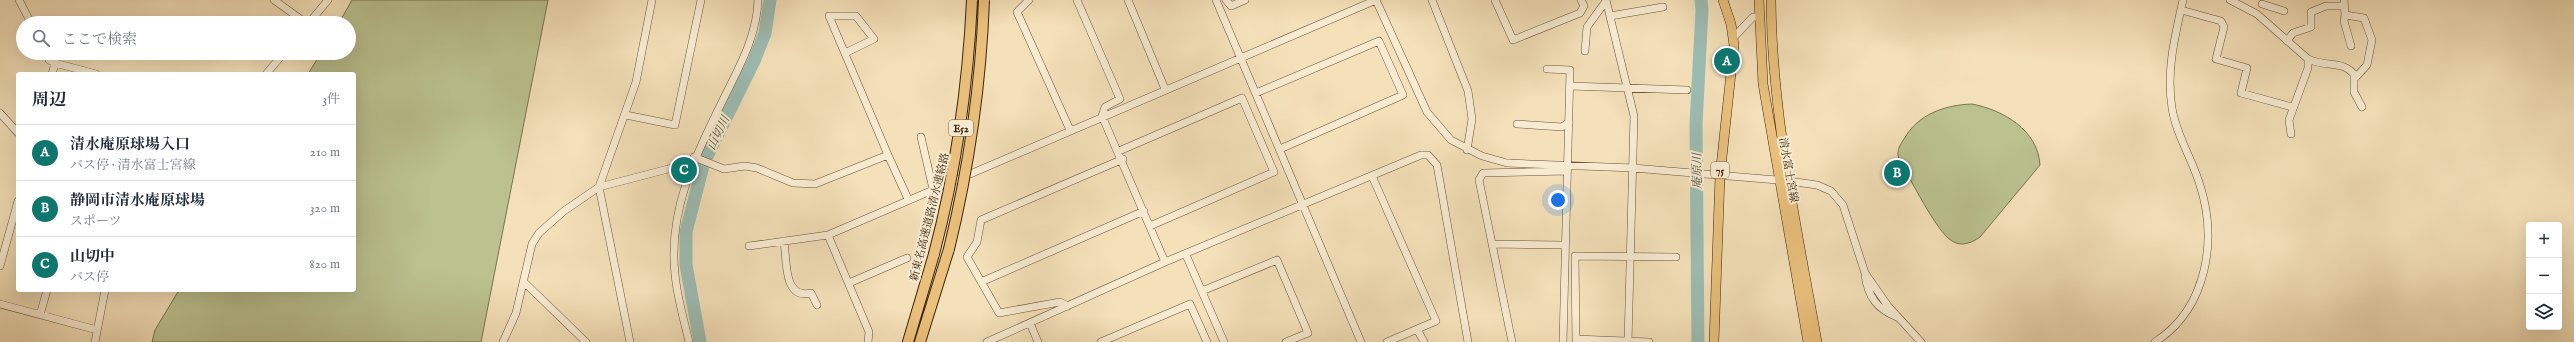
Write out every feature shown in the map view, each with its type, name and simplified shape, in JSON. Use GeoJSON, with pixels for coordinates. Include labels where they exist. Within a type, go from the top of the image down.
{"type":"FeatureCollection","features":[{"type":"Feature","properties":{"kind":"highway","name":"新東名高速道路清水連絡路"},"geometry":{"type":"LineString","coordinates":[[908,342],[934,254],[960,133],[970,42],[972,0]]}},
{"type":"Feature","properties":{"kind":"highway","name":"E52"},"geometry":{"type":"LineString","coordinates":[[920,342],[949,249],[961,195],[977,100],[984,0]]}},
{"type":"Feature","properties":{"kind":"main road","name":"75"},"geometry":{"type":"LineString","coordinates":[[1714,342],[1720,176],[1734,37],[1723,0]]}},
{"type":"Feature","properties":{"kind":"main road","name":"清水富士宮線"},"geometry":{"type":"LineString","coordinates":[[1759,0],[1763,84],[1778,180],[1808,342]]}},
{"type":"Feature","properties":{"kind":"main road","name":"清水富士宮線"},"geometry":{"type":"LineString","coordinates":[[1771,0],[1777,108],[1788,180],[1817,342]]}},
{"type":"Feature","properties":{"kind":"street"},"geometry":{"type":"LineString","coordinates":[[20,0],[28,16]]}},
{"type":"Feature","properties":{"kind":"street"},"geometry":{"type":"LineString","coordinates":[[274,0],[296,16]]}},
{"type":"Feature","properties":{"kind":"street"},"geometry":{"type":"LineString","coordinates":[[315,16],[328,0]]}},
{"type":"Feature","properties":{"kind":"street"},"geometry":{"type":"LineString","coordinates":[[630,342],[599,187],[626,115],[636,82],[652,0]]}},
{"type":"Feature","properties":{"kind":"street"},"geometry":{"type":"LineString","coordinates":[[626,115],[675,125],[701,0]]}},
{"type":"Feature","properties":{"kind":"street"},"geometry":{"type":"LineString","coordinates":[[689,342],[675,274],[673,244],[679,206],[695,160],[754,32],[758,0]]}},
{"type":"Feature","properties":{"kind":"street"},"geometry":{"type":"LineString","coordinates":[[1029,0],[1017,12],[1070,130]]}},
{"type":"Feature","properties":{"kind":"street"},"geometry":{"type":"LineString","coordinates":[[1077,0],[1120,99],[1105,107],[1102,116],[1119,151],[1165,262]]}},
{"type":"Feature","properties":{"kind":"street"},"geometry":{"type":"LineString","coordinates":[[1128,0],[1165,89]]}},
{"type":"Feature","properties":{"kind":"street"},"geometry":{"type":"LineString","coordinates":[[1216,0],[1361,342]]}},
{"type":"Feature","properties":{"kind":"street"},"geometry":{"type":"LineString","coordinates":[[1226,0],[1231,6],[1245,0]]}},
{"type":"Feature","properties":{"kind":"street"},"geometry":{"type":"LineString","coordinates":[[749,246],[828,235],[908,199],[1376,0],[1427,112],[1440,130],[1467,150],[1494,160],[1567,168]]}},
{"type":"Feature","properties":{"kind":"street"},"geometry":{"type":"LineString","coordinates":[[1432,0],[1468,91],[1472,120],[1467,150]]}},
{"type":"Feature","properties":{"kind":"street"},"geometry":{"type":"LineString","coordinates":[[1496,0],[1513,40],[1580,13],[1584,6],[1581,0]]}},
{"type":"Feature","properties":{"kind":"street"},"geometry":{"type":"LineString","coordinates":[[1606,0],[1634,116],[1628,342]]}},
{"type":"Feature","properties":{"kind":"street"},"geometry":{"type":"LineString","coordinates":[[1585,51],[1587,27],[1606,0]]}},
{"type":"Feature","properties":{"kind":"street"},"geometry":{"type":"LineString","coordinates":[[2155,342],[2178,323],[2192,302],[2204,272],[2208,239],[2203,196],[2177,130],[2171,98],[2171,56],[2183,0]]}},
{"type":"Feature","properties":{"kind":"street"},"geometry":{"type":"LineString","coordinates":[[2230,0],[2257,14],[2308,59],[2324,65],[2342,65],[2348,68],[2356,77]]}},
{"type":"Feature","properties":{"kind":"street"},"geometry":{"type":"LineString","coordinates":[[2257,14],[2263,2],[2284,11]]}},
{"type":"Feature","properties":{"kind":"street"},"geometry":{"type":"LineString","coordinates":[[2287,41],[2293,33],[2311,27],[2310,12],[2326,6],[2344,3],[2344,21],[2351,46]]}},
{"type":"Feature","properties":{"kind":"street"},"geometry":{"type":"LineString","coordinates":[[1610,16],[1662,8]]}},
{"type":"Feature","properties":{"kind":"street"},"geometry":{"type":"LineString","coordinates":[[2180,10],[2221,21],[2224,27],[2216,60],[2247,68],[2241,93],[2292,107]]}},
{"type":"Feature","properties":{"kind":"street"},"geometry":{"type":"LineString","coordinates":[[845,53],[874,39],[856,16],[829,16],[908,199]]}},
{"type":"Feature","properties":{"kind":"street"},"geometry":{"type":"LineString","coordinates":[[2344,16],[2364,18],[2372,40],[2367,65],[2356,77],[2354,76],[2354,92],[2362,107]]}},
{"type":"Feature","properties":{"kind":"street"},"geometry":{"type":"LineString","coordinates":[[1734,37],[1753,17],[1759,17]]}},
{"type":"Feature","properties":{"kind":"street"},"geometry":{"type":"LineString","coordinates":[[1256,93],[1380,41],[1403,95],[1280,149]]}},
{"type":"Feature","properties":{"kind":"street"},"geometry":{"type":"LineString","coordinates":[[2291,134],[2289,120],[2292,107],[2298,99],[2308,68],[2308,59]]}},
{"type":"Feature","properties":{"kind":"street"},"geometry":{"type":"LineString","coordinates":[[49,60],[89,72]]}},
{"type":"Feature","properties":{"kind":"street"},"geometry":{"type":"LineString","coordinates":[[268,72],[278,60]]}},
{"type":"Feature","properties":{"kind":"street"},"geometry":{"type":"LineString","coordinates":[[53,72],[55,63]]}},
{"type":"Feature","properties":{"kind":"street"},"geometry":{"type":"LineString","coordinates":[[1547,69],[1570,70],[1564,245],[1563,342]]}},
{"type":"Feature","properties":{"kind":"street"},"geometry":{"type":"LineString","coordinates":[[1570,86],[1687,90]]}},
{"type":"Feature","properties":{"kind":"street"},"geometry":{"type":"LineString","coordinates":[[1119,151],[1242,98],[1274,172],[1150,226]]}},
{"type":"Feature","properties":{"kind":"street"},"geometry":{"type":"LineString","coordinates":[[0,113],[16,131]]}},
{"type":"Feature","properties":{"kind":"street"},"geometry":{"type":"LineString","coordinates":[[1517,124],[1562,127],[1569,122]]}},
{"type":"Feature","properties":{"kind":"street"},"geometry":{"type":"LineString","coordinates":[[921,138],[933,189]]}},
{"type":"Feature","properties":{"kind":"street"},"geometry":{"type":"LineString","coordinates":[[504,342],[516,313],[532,244],[539,233],[564,211],[599,187],[695,160],[724,169],[745,166],[757,168],[793,183],[814,184],[888,154]]}},
{"type":"Feature","properties":{"kind":"street"},"geometry":{"type":"LineString","coordinates":[[987,342],[1165,262],[1186,255],[1421,155],[1428,156],[1437,165],[1468,342]]}},
{"type":"Feature","properties":{"kind":"street"},"geometry":{"type":"LineString","coordinates":[[1068,306],[1060,302],[999,314],[967,257],[977,242],[981,220],[1122,159]]}},
{"type":"Feature","properties":{"kind":"street"},"geometry":{"type":"LineString","coordinates":[[1512,342],[1479,180],[1483,173],[1567,168],[1633,168],[1720,176],[1788,180],[1818,185],[1836,195],[1843,205],[1865,273],[1878,293],[1921,342]]}},
{"type":"Feature","properties":{"kind":"street"},"geometry":{"type":"LineString","coordinates":[[1372,176],[1436,320],[1387,342]]}},
{"type":"Feature","properties":{"kind":"street"},"geometry":{"type":"LineString","coordinates":[[0,266],[16,208]]}},
{"type":"Feature","properties":{"kind":"street"},"geometry":{"type":"LineString","coordinates":[[981,282],[1144,211]]}},
{"type":"Feature","properties":{"kind":"street"},"geometry":{"type":"LineString","coordinates":[[828,235],[869,332],[868,342]]}},
{"type":"Feature","properties":{"kind":"street"},"geometry":{"type":"LineString","coordinates":[[784,241],[790,284],[799,294],[811,293],[817,305]]}},
{"type":"Feature","properties":{"kind":"street"},"geometry":{"type":"LineString","coordinates":[[1492,244],[1564,245]]}},
{"type":"Feature","properties":{"kind":"street"},"geometry":{"type":"LineString","coordinates":[[1186,255],[1224,342]]}},
{"type":"Feature","properties":{"kind":"street"},"geometry":{"type":"LineString","coordinates":[[1649,342],[1576,341],[1575,256],[1676,257]]}},
{"type":"Feature","properties":{"kind":"street"},"geometry":{"type":"LineString","coordinates":[[849,283],[907,258]]}},
{"type":"Feature","properties":{"kind":"street"},"geometry":{"type":"LineString","coordinates":[[1202,291],[1277,260],[1308,333],[1286,342]]}},
{"type":"Feature","properties":{"kind":"street"},"geometry":{"type":"LineString","coordinates":[[524,282],[586,342]]}},
{"type":"Feature","properties":{"kind":"street"},"geometry":{"type":"LineString","coordinates":[[40,315],[46,292]]}},
{"type":"Feature","properties":{"kind":"street"},"geometry":{"type":"LineString","coordinates":[[95,342],[105,292]]}},
{"type":"Feature","properties":{"kind":"street"},"geometry":{"type":"LineString","coordinates":[[0,304],[97,330]]}},
{"type":"Feature","properties":{"kind":"street"},"geometry":{"type":"LineString","coordinates":[[1102,342],[1190,304],[1207,342]]}},
{"type":"Feature","properties":{"kind":"street"},"geometry":{"type":"LineString","coordinates":[[1030,323],[1038,342]]}},
{"type":"Feature","properties":{"kind":"street"},"geometry":{"type":"LineString","coordinates":[[1417,329],[1424,342]]}},
{"type":"Feature","properties":{"kind":"green space"},"geometry":{"type":"Polygon","coordinates":[[[352,0],[548,0],[481,342],[152,342],[155,330],[178,292],[356,292],[356,72],[309,72],[317,60],[356,60],[356,16],[343,16],[352,0]]]}},
{"type":"Feature","properties":{"kind":"green space"},"geometry":{"type":"Polygon","coordinates":[[[1972,104],[1995,111],[2007,117],[2026,132],[2038,153],[2040,165],[1980,237],[1974,241],[1959,244],[1955,243],[1946,236],[1931,216],[1899,159],[1898,151],[1910,130],[1925,117],[1933,112],[1952,106],[1972,104]]]}},
{"type":"Feature","properties":{"kind":"waterway","name":"山切川"},"geometry":{"type":"LineString","coordinates":[[700,342],[686,265],[686,232],[704,162],[754,61],[765,33],[770,0]]}},
{"type":"Feature","properties":{"kind":"waterway","name":"庵原川"},"geometry":{"type":"LineString","coordinates":[[1698,342],[1696,124],[1702,10],[1701,0]]}},
{"type":"Feature","properties":{"kind":"place","name":"清水庵原球場入口"},"geometry":{"type":"Point","coordinates":[1727,61]}},
{"type":"Feature","properties":{"kind":"place","name":"山切中"},"geometry":{"type":"Point","coordinates":[684,170]}},
{"type":"Feature","properties":{"kind":"place","name":"静岡市清水庵原球場"},"geometry":{"type":"Point","coordinates":[1897,173]}}]}
